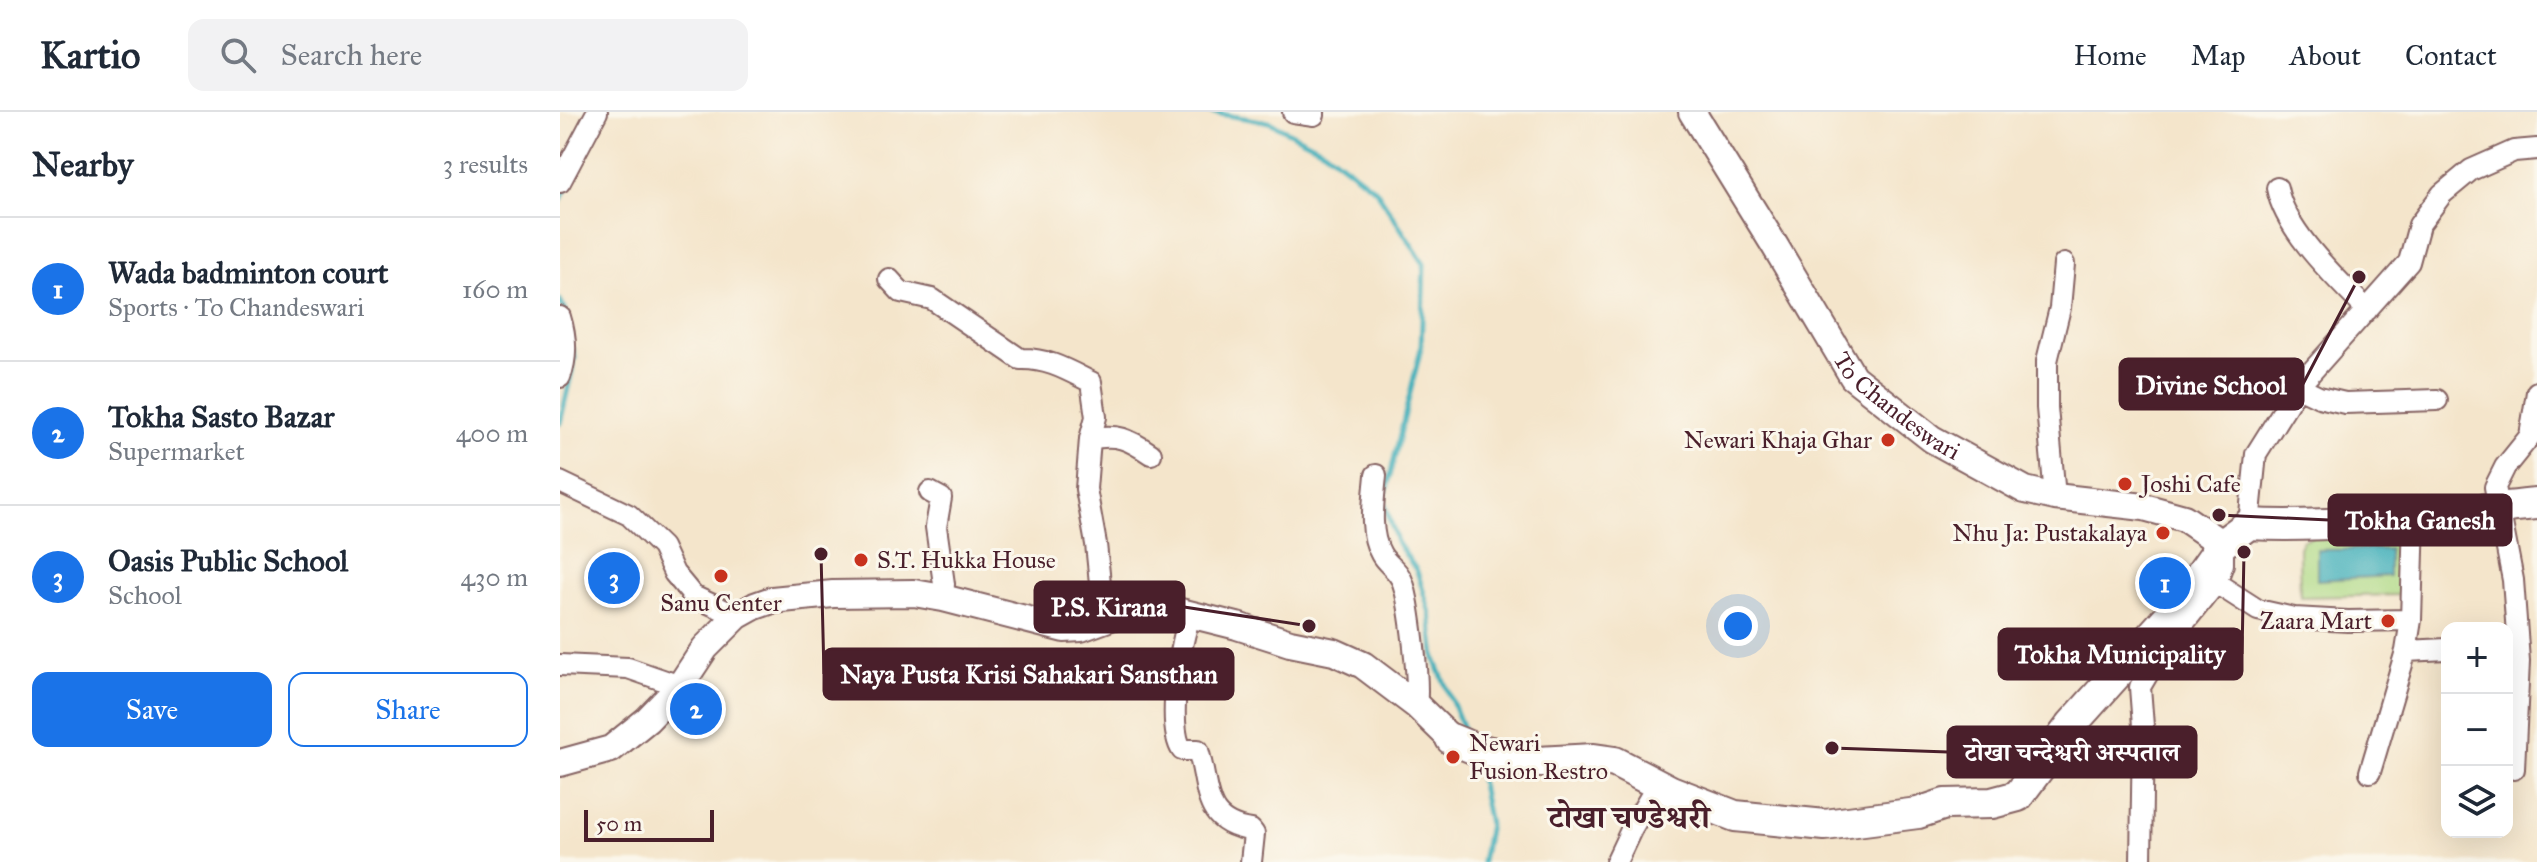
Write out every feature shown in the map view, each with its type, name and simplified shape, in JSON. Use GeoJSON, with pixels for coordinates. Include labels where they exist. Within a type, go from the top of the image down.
{"type":"FeatureCollection","features":[{"type":"Feature","properties":{"kind":"main road"},"geometry":{"type":"LineString","coordinates":[[1451,739],[1473,748],[1537,762],[1594,759],[1615,762],[1658,784],[1735,816],[1825,825],[1918,813],[1945,804],[1992,803],[2018,796],[2072,724],[2179,605],[2222,544],[2249,524],[2293,526],[2537,504]]}},
{"type":"Feature","properties":{"kind":"street"},"geometry":{"type":"LineString","coordinates":[[560,182],[597,112]]}},
{"type":"Feature","properties":{"kind":"street"},"geometry":{"type":"LineString","coordinates":[[1293,112],[1314,115],[1314,112]]}},
{"type":"Feature","properties":{"kind":"street","name":"To Chandeswari"},"geometry":{"type":"LineString","coordinates":[[1692,112],[1853,377],[1932,439],[2025,490],[2055,497],[2144,507],[2184,518],[2222,544]]}},
{"type":"Feature","properties":{"kind":"street"},"geometry":{"type":"LineString","coordinates":[[2249,524],[2256,454],[2298,387],[2409,262],[2419,225],[2442,194],[2471,170],[2514,151],[2537,149]]}},
{"type":"Feature","properties":{"kind":"street"},"geometry":{"type":"LineString","coordinates":[[2277,188],[2280,205],[2320,262],[2367,310]]}},
{"type":"Feature","properties":{"kind":"street"},"geometry":{"type":"LineString","coordinates":[[2055,497],[2047,408],[2047,361],[2060,308],[2064,264]]}},
{"type":"Feature","properties":{"kind":"street"},"geometry":{"type":"LineString","coordinates":[[889,279],[901,292],[932,299],[1020,359],[1037,358],[1091,382],[1096,417],[1090,439],[1086,489],[1096,544],[1100,594],[1108,617]]}},
{"type":"Feature","properties":{"kind":"street"},"geometry":{"type":"LineString","coordinates":[[560,317],[565,351],[560,377]]}},
{"type":"Feature","properties":{"kind":"street"},"geometry":{"type":"LineString","coordinates":[[2298,387],[2319,397],[2345,403],[2437,400]]}},
{"type":"Feature","properties":{"kind":"street"},"geometry":{"type":"LineString","coordinates":[[2514,769],[2521,661],[2513,580],[2495,487],[2505,467],[2530,436],[2537,392]]}},
{"type":"Feature","properties":{"kind":"street"},"geometry":{"type":"LineString","coordinates":[[1090,439],[1108,435],[1133,441],[1151,454]]}},
{"type":"Feature","properties":{"kind":"street"},"geometry":{"type":"LineString","coordinates":[[1376,475],[1373,509],[1376,536],[1381,554],[1402,578],[1407,594],[1418,694],[1416,705]]}},
{"type":"Feature","properties":{"kind":"street"},"geometry":{"type":"LineString","coordinates":[[560,482],[629,515],[662,547],[674,573],[693,596],[737,616]]}},
{"type":"Feature","properties":{"kind":"street"},"geometry":{"type":"LineString","coordinates":[[930,492],[941,498],[936,527],[943,598]]}},
{"type":"Feature","properties":{"kind":"street"},"geometry":{"type":"LineString","coordinates":[[2370,772],[2406,651],[2411,620],[2414,517]]}},
{"type":"Feature","properties":{"kind":"street"},"geometry":{"type":"LineString","coordinates":[[2141,862],[2143,726],[2140,687],[2160,653],[2216,583],[2223,564],[2222,544]]}},
{"type":"Feature","properties":{"kind":"street"},"geometry":{"type":"LineString","coordinates":[[2216,583],[2258,610],[2294,618],[2411,620]]}},
{"type":"Feature","properties":{"kind":"street"},"geometry":{"type":"LineString","coordinates":[[560,763],[611,749],[647,720],[680,686],[705,648],[737,616],[755,606],[797,596],[879,591],[943,598],[1064,629],[1081,628],[1148,606],[1191,614],[1347,657],[1363,665],[1416,705],[1451,739]]}},
{"type":"Feature","properties":{"kind":"street"},"geometry":{"type":"LineString","coordinates":[[1191,614],[1185,627],[1175,704],[1178,743],[1182,750],[1198,750],[1207,794],[1219,818],[1231,827],[1251,830],[1254,834],[1251,862]]}},
{"type":"Feature","properties":{"kind":"street"},"geometry":{"type":"LineString","coordinates":[[2406,651],[2441,649]]}},
{"type":"Feature","properties":{"kind":"street"},"geometry":{"type":"LineString","coordinates":[[560,665],[628,668],[680,686]]}},
{"type":"Feature","properties":{"kind":"street"},"geometry":{"type":"LineString","coordinates":[[1616,862],[1658,784]]}},
{"type":"Feature","properties":{"kind":"green space"},"geometry":{"type":"Polygon","coordinates":[[[2407,532],[2401,595],[2300,597],[2299,548],[2302,540],[2320,534],[2407,532]]]}},
{"type":"Feature","properties":{"kind":"water"},"geometry":{"type":"Polygon","coordinates":[[[2389,549],[2389,576],[2317,580],[2317,550],[2389,549]]]}},
{"type":"Feature","properties":{"kind":"waterway"},"geometry":{"type":"LineString","coordinates":[[1207,112],[1269,122],[1324,150],[1376,190],[1424,264],[1421,348],[1384,501],[1397,542],[1417,571],[1430,613],[1435,659],[1464,731]]}},
{"type":"Feature","properties":{"kind":"waterway"},"geometry":{"type":"LineString","coordinates":[[560,202],[566,188]]}},
{"type":"Feature","properties":{"kind":"waterway"},"geometry":{"type":"LineString","coordinates":[[560,300],[565,312]]}},
{"type":"Feature","properties":{"kind":"waterway"},"geometry":{"type":"LineString","coordinates":[[560,423],[575,358],[573,350]]}},
{"type":"Feature","properties":{"kind":"waterway"},"geometry":{"type":"LineString","coordinates":[[1476,759],[1489,824],[1482,862]]}},
{"type":"Feature","properties":{"kind":"place","name":"Divine School"},"geometry":{"type":"Point","coordinates":[2359,277]}},
{"type":"Feature","properties":{"kind":"place","name":"Newari Khaja Ghar"},"geometry":{"type":"Point","coordinates":[1888,440]}},
{"type":"Feature","properties":{"kind":"place","name":"Joshi Cafe"},"geometry":{"type":"Point","coordinates":[2125,484]}},
{"type":"Feature","properties":{"kind":"place","name":"Tokha Ganesh"},"geometry":{"type":"Point","coordinates":[2219,515]}},
{"type":"Feature","properties":{"kind":"place","name":"Nhu Ja: Pustakalaya"},"geometry":{"type":"Point","coordinates":[2163,533]}},
{"type":"Feature","properties":{"kind":"place","name":"Tokha Municipality"},"geometry":{"type":"Point","coordinates":[2244,552]}},
{"type":"Feature","properties":{"kind":"place","name":"Naya Pusta Krisi Sahakari Sansthan"},"geometry":{"type":"Point","coordinates":[821,554]}},
{"type":"Feature","properties":{"kind":"place","name":"S.T. Hukka House"},"geometry":{"type":"Point","coordinates":[861,560]}},
{"type":"Feature","properties":{"kind":"place","name":"Sanu Center"},"geometry":{"type":"Point","coordinates":[721,576]}},
{"type":"Feature","properties":{"kind":"place","name":"Oasis Public School"},"geometry":{"type":"Point","coordinates":[614,578]}},
{"type":"Feature","properties":{"kind":"place","name":"Wada badminton court"},"geometry":{"type":"Point","coordinates":[2165,583]}},
{"type":"Feature","properties":{"kind":"place","name":"Zaara Mart"},"geometry":{"type":"Point","coordinates":[2388,621]}},
{"type":"Feature","properties":{"kind":"place","name":"P.S. Kirana"},"geometry":{"type":"Point","coordinates":[1309,626]}},
{"type":"Feature","properties":{"kind":"place","name":"Tokha Sasto Bazar"},"geometry":{"type":"Point","coordinates":[696,709]}},
{"type":"Feature","properties":{"kind":"place","name":"टोखा चन्देश्वरी अस्पताल"},"geometry":{"type":"Point","coordinates":[1832,748]}},
{"type":"Feature","properties":{"kind":"place","name":"Newari Fusion Restro"},"geometry":{"type":"Point","coordinates":[1453,757]}},
{"type":"Feature","properties":{"kind":"district","name":"टोखा चण्डेश्वरी"},"geometry":{"type":"Point","coordinates":[1629,817]}}]}
